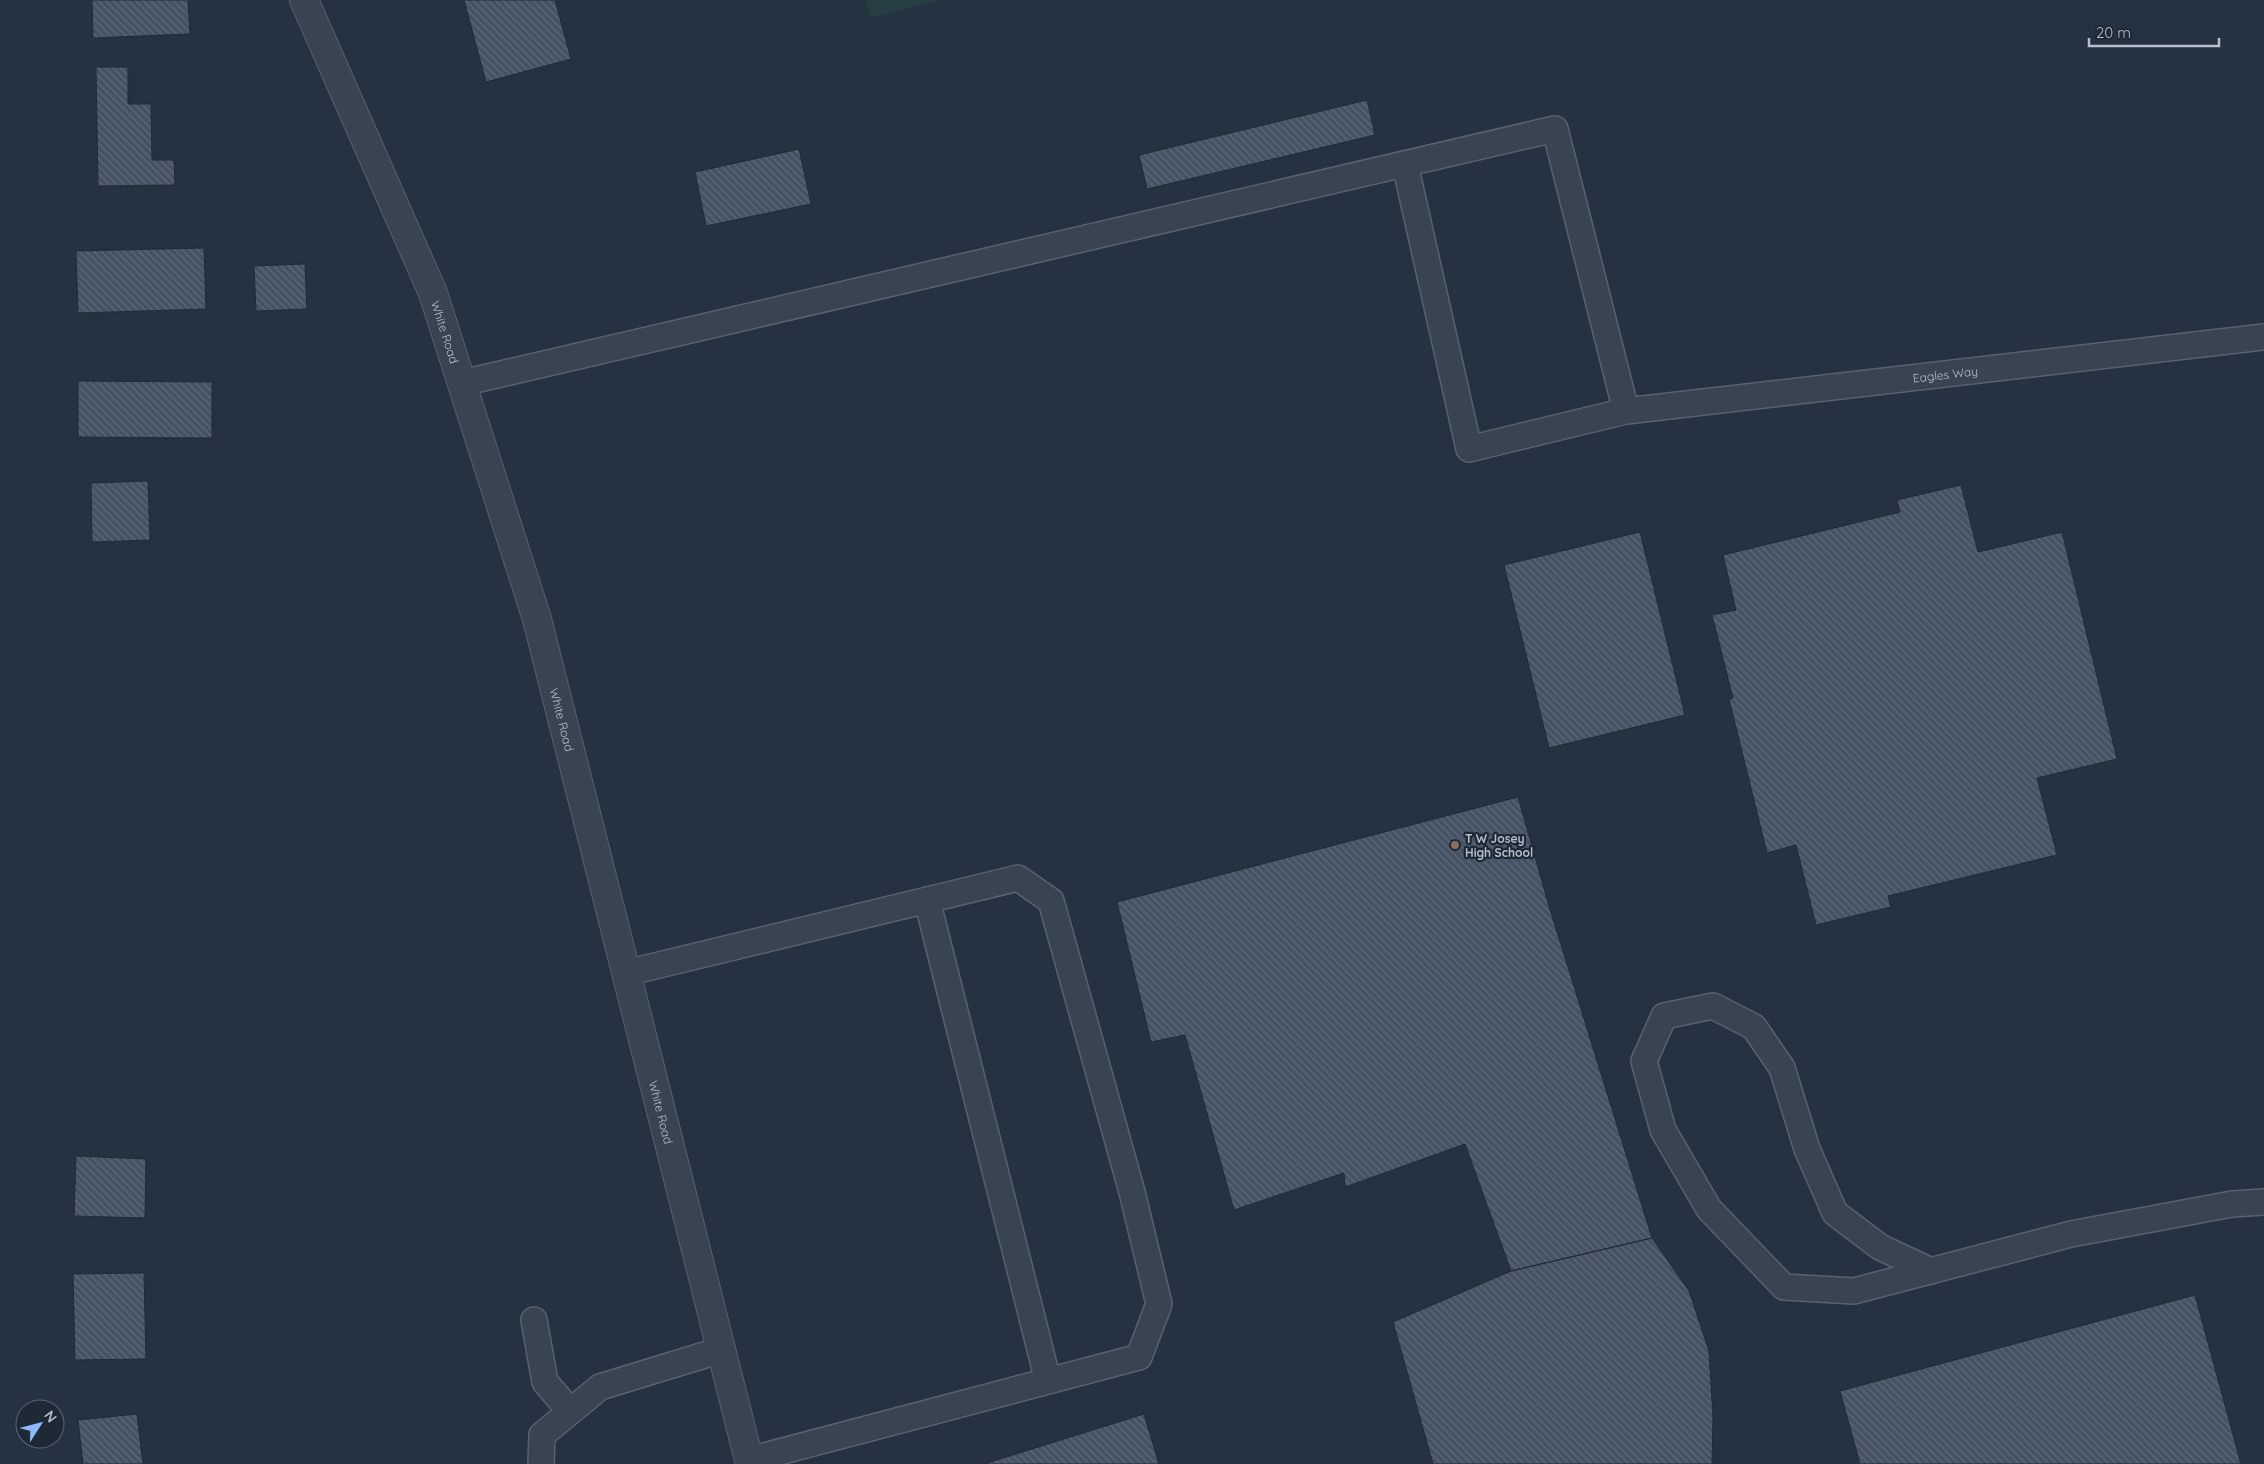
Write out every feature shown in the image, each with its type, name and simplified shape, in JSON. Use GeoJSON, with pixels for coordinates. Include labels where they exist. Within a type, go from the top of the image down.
{"type":"FeatureCollection","features":[{"type":"Feature","properties":{"kind":"street","name":"White Road"},"geometry":{"type":"LineString","coordinates":[[304,0],[433,293],[537,619],[749,1462]]}},
{"type":"Feature","properties":{"kind":"lane"},"geometry":{"type":"LineString","coordinates":[[462,383],[1555,129],[1626,411]]}},
{"type":"Feature","properties":{"kind":"lane","name":"Eagles Way"},"geometry":{"type":"LineString","coordinates":[[1405,164],[1469,449],[1626,411],[2264,337]]}},
{"type":"Feature","properties":{"kind":"lane"},"geometry":{"type":"LineString","coordinates":[[626,974],[1018,878],[1051,901],[1132,1192],[1159,1304],[1139,1357],[749,1462]]}},
{"type":"Feature","properties":{"kind":"lane"},"geometry":{"type":"LineString","coordinates":[[928,900],[1048,1381]]}},
{"type":"Feature","properties":{"kind":"lane"},"geometry":{"type":"LineString","coordinates":[[1931,1271],[1880,1247],[1835,1213],[1807,1149],[1782,1068],[1754,1027],[1714,1006],[1664,1016],[1644,1061],[1662,1130],[1709,1208],[1784,1287],[1854,1291],[1931,1271],[2072,1234],[2232,1204],[2264,1202]]}},
{"type":"Feature","properties":{"kind":"lane"},"geometry":{"type":"LineString","coordinates":[[534,1320],[545,1382],[570,1411]]}},
{"type":"Feature","properties":{"kind":"lane"},"geometry":{"type":"LineString","coordinates":[[541,1464],[542,1435],[600,1387],[721,1350]]}},
{"type":"Feature","properties":{"kind":"green space"},"geometry":{"type":"Polygon","coordinates":[[[866,0],[940,0],[871,18],[866,0]]]}},
{"type":"Feature","properties":{"kind":"building"},"geometry":{"type":"Polygon","coordinates":[[[92,0],[188,0],[190,34],[93,38],[92,0]]]}},
{"type":"Feature","properties":{"kind":"building"},"geometry":{"type":"Polygon","coordinates":[[[464,0],[555,0],[571,59],[486,82],[464,0]]]}},
{"type":"Feature","properties":{"kind":"building"},"geometry":{"type":"Polygon","coordinates":[[[96,67],[128,67],[128,104],[151,104],[152,160],[174,160],[175,185],[98,186],[96,67]]]}},
{"type":"Feature","properties":{"kind":"building"},"geometry":{"type":"Polygon","coordinates":[[[1367,100],[1375,135],[1147,189],[1139,155],[1367,100]]]}},
{"type":"Feature","properties":{"kind":"building"},"geometry":{"type":"Polygon","coordinates":[[[799,149],[811,204],[706,226],[695,172],[799,149]]]}},
{"type":"Feature","properties":{"kind":"building"},"geometry":{"type":"Polygon","coordinates":[[[204,248],[206,309],[78,313],[76,251],[204,248]]]}},
{"type":"Feature","properties":{"kind":"building"},"geometry":{"type":"Polygon","coordinates":[[[305,264],[307,309],[256,311],[254,266],[305,264]]]}},
{"type":"Feature","properties":{"kind":"building"},"geometry":{"type":"Polygon","coordinates":[[[78,381],[212,382],[212,438],[78,437],[78,381]]]}},
{"type":"Feature","properties":{"kind":"building"},"geometry":{"type":"Polygon","coordinates":[[[148,481],[150,540],[92,542],[91,483],[148,481]]]}},
{"type":"Feature","properties":{"kind":"building"},"geometry":{"type":"Polygon","coordinates":[[[1961,485],[1978,552],[2062,532],[2117,759],[2037,778],[2057,855],[1888,896],[1891,907],[1816,925],[1796,845],[1767,853],[1729,699],[1733,698],[1712,615],[1736,610],[1723,555],[1900,512],[1897,500],[1961,485]]]}},
{"type":"Feature","properties":{"kind":"building"},"geometry":{"type":"Polygon","coordinates":[[[1640,532],[1685,715],[1549,748],[1504,565],[1640,532]]]}},
{"type":"Feature","properties":{"kind":"building"},"geometry":{"type":"Polygon","coordinates":[[[1518,797],[1549,906],[1652,1238],[1511,1271],[1465,1144],[1345,1187],[1344,1173],[1234,1210],[1185,1035],[1151,1042],[1117,902],[1518,797]]]}},
{"type":"Feature","properties":{"kind":"building"},"geometry":{"type":"Polygon","coordinates":[[[76,1156],[146,1159],[145,1218],[74,1216],[76,1156]]]}},
{"type":"Feature","properties":{"kind":"building"},"geometry":{"type":"Polygon","coordinates":[[[1652,1238],[1689,1291],[1709,1351],[1713,1417],[1712,1464],[1433,1464],[1393,1322],[1511,1271],[1652,1238]]]}},
{"type":"Feature","properties":{"kind":"building"},"geometry":{"type":"Polygon","coordinates":[[[144,1273],[146,1359],[75,1360],[73,1274],[144,1273]]]}},
{"type":"Feature","properties":{"kind":"building"},"geometry":{"type":"Polygon","coordinates":[[[2195,1295],[2241,1464],[1860,1464],[1840,1391],[2195,1295]]]}},
{"type":"Feature","properties":{"kind":"building"},"geometry":{"type":"Polygon","coordinates":[[[137,1414],[143,1464],[83,1464],[78,1420],[137,1414]]]}},
{"type":"Feature","properties":{"kind":"building"},"geometry":{"type":"Polygon","coordinates":[[[1144,1414],[1159,1464],[984,1464],[1144,1414]]]}},
{"type":"Feature","properties":{"kind":"place","name":"T W Josey High School"},"geometry":{"type":"Point","coordinates":[1455,845]}}]}
